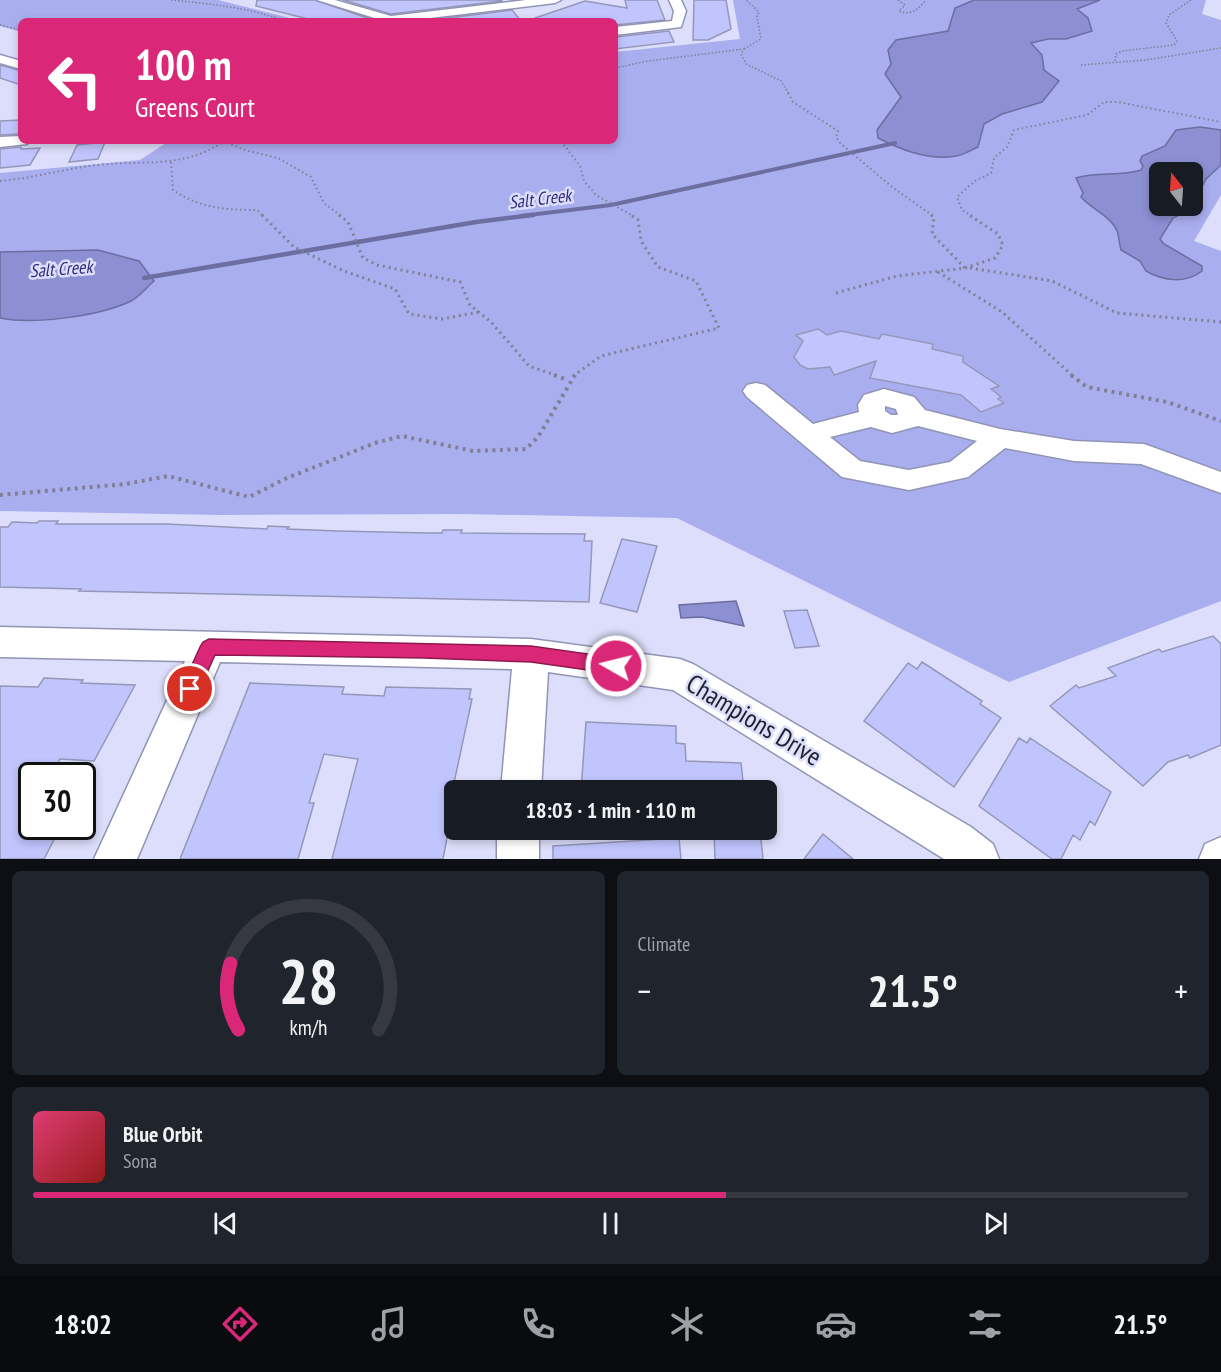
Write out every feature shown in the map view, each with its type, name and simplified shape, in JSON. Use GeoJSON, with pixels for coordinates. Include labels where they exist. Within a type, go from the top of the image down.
{"type":"FeatureCollection","features":[{"type":"Feature","properties":{"kind":"street"},"geometry":{"type":"LineString","coordinates":[[325,0],[388,18]]}},
{"type":"Feature","properties":{"kind":"street"},"geometry":{"type":"LineString","coordinates":[[411,18],[555,0]]}},
{"type":"Feature","properties":{"kind":"street"},"geometry":{"type":"LineString","coordinates":[[618,31],[677,24],[680,10],[675,0]]}},
{"type":"Feature","properties":{"kind":"street"},"geometry":{"type":"LineString","coordinates":[[0,59],[18,64]]}},
{"type":"Feature","properties":{"kind":"street"},"geometry":{"type":"LineString","coordinates":[[0,142],[18,141]]}},
{"type":"Feature","properties":{"kind":"street"},"geometry":{"type":"LineString","coordinates":[[756,391],[852,470],[909,480],[958,470],[1000,438]]}},
{"type":"Feature","properties":{"kind":"street"},"geometry":{"type":"LineString","coordinates":[[808,434],[876,417],[872,413],[871,405],[878,398],[884,397],[904,403],[912,411],[912,416],[1000,438],[1074,451],[1144,454],[1221,483]]}},
{"type":"Feature","properties":{"kind":"street","name":"Champions Drive"},"geometry":{"type":"LineString","coordinates":[[0,642],[531,654],[680,675],[956,842],[978,859]]}},
{"type":"Feature","properties":{"kind":"street"},"geometry":{"type":"LineString","coordinates":[[115,859],[209,647]]}},
{"type":"Feature","properties":{"kind":"street"},"geometry":{"type":"LineString","coordinates":[[522,780],[531,654]]}},
{"type":"Feature","properties":{"kind":"street"},"geometry":{"type":"LineString","coordinates":[[518,840],[519,859]]}},
{"type":"Feature","properties":{"kind":"path"},"geometry":{"type":"LineString","coordinates":[[171,0],[226,6],[261,12],[277,18]]}},
{"type":"Feature","properties":{"kind":"path"},"geometry":{"type":"LineString","coordinates":[[618,67],[648,61],[744,49],[762,39],[757,16],[759,12],[746,0]]}},
{"type":"Feature","properties":{"kind":"path"},"geometry":{"type":"LineString","coordinates":[[898,0],[905,5],[899,11],[909,14],[926,0]]}},
{"type":"Feature","properties":{"kind":"path"},"geometry":{"type":"LineString","coordinates":[[1115,61],[1116,54],[1122,51],[1174,45],[1177,41],[1166,23],[1169,15],[1191,0]]}},
{"type":"Feature","properties":{"kind":"path"},"geometry":{"type":"LineString","coordinates":[[0,25],[18,29]]}},
{"type":"Feature","properties":{"kind":"path"},"geometry":{"type":"LineString","coordinates":[[1082,65],[1146,60],[1221,48]]}},
{"type":"Feature","properties":{"kind":"path"},"geometry":{"type":"LineString","coordinates":[[744,49],[741,54],[746,64],[781,81],[793,102],[838,131],[836,137],[840,144],[892,187],[934,217],[932,234],[964,268],[1052,281],[1117,313],[1221,322]]}},
{"type":"Feature","properties":{"kind":"path"},"geometry":{"type":"LineString","coordinates":[[836,293],[897,276],[964,268],[995,258],[1003,244],[998,234],[962,210],[957,197],[975,181],[991,173],[994,158],[1007,147],[1014,130],[1087,115],[1104,102],[1118,102],[1221,122]]}},
{"type":"Feature","properties":{"kind":"path"},"geometry":{"type":"LineString","coordinates":[[0,181],[98,165],[171,162],[214,149],[220,144]]}},
{"type":"Feature","properties":{"kind":"path"},"geometry":{"type":"LineString","coordinates":[[233,144],[278,158],[310,177],[324,203],[348,222],[363,258],[377,265],[460,282],[470,305],[491,322],[529,366],[568,380]]}},
{"type":"Feature","properties":{"kind":"path"},"geometry":{"type":"LineString","coordinates":[[0,495],[126,484],[168,476],[249,497],[364,447],[402,436],[473,451],[526,449],[537,437],[572,377],[601,356],[719,328],[696,281],[658,267],[641,241],[638,220],[626,210],[596,195],[584,181],[580,166],[563,144]]}},
{"type":"Feature","properties":{"kind":"path"},"geometry":{"type":"LineString","coordinates":[[171,162],[173,190],[186,201],[200,206],[227,210],[256,210],[294,247],[344,271],[395,289],[409,314],[442,319],[479,312]]}},
{"type":"Feature","properties":{"kind":"path"},"geometry":{"type":"LineString","coordinates":[[938,272],[1002,312],[1058,365],[1087,387],[1167,402],[1221,422]]}},
{"type":"Feature","properties":{"kind":"shaded area"},"geometry":{"type":"Polygon","coordinates":[[[0,0],[218,0],[289,18],[18,18],[18,31],[0,26],[0,0]]]}},
{"type":"Feature","properties":{"kind":"shaded area"},"geometry":{"type":"Polygon","coordinates":[[[733,0],[1206,0],[1202,14],[1221,20],[1221,195],[1194,241],[1221,251],[1221,601],[1009,682],[677,518],[0,511],[0,173],[140,160],[164,144],[618,144],[618,52],[740,39],[733,0]]]}},
{"type":"Feature","properties":{"kind":"water"},"geometry":{"type":"Polygon","coordinates":[[[974,0],[1100,0],[1077,9],[1088,18],[1092,31],[1066,39],[1048,39],[1031,43],[1042,55],[1044,70],[1059,81],[1042,102],[1002,114],[984,124],[978,147],[965,154],[936,157],[896,147],[878,138],[877,130],[901,97],[885,74],[891,64],[888,50],[896,40],[948,31],[955,8],[974,0]]]}},
{"type":"Feature","properties":{"kind":"water"},"geometry":{"type":"Polygon","coordinates":[[[1200,127],[1221,130],[1221,165],[1203,185],[1203,162],[1149,162],[1149,216],[1177,216],[1173,218],[1160,239],[1164,244],[1202,266],[1202,271],[1196,275],[1174,280],[1146,271],[1140,261],[1121,250],[1118,233],[1114,226],[1081,197],[1083,193],[1076,178],[1141,170],[1142,156],[1165,146],[1176,130],[1200,127]]]}},
{"type":"Feature","properties":{"kind":"water"},"geometry":{"type":"Polygon","coordinates":[[[98,250],[139,261],[154,281],[133,300],[101,311],[48,320],[0,318],[0,252],[98,250]]]}},
{"type":"Feature","properties":{"kind":"water"},"geometry":{"type":"Polygon","coordinates":[[[736,601],[744,626],[702,617],[681,618],[679,605],[736,601]]]}},
{"type":"Feature","properties":{"kind":"building"},"geometry":{"type":"Polygon","coordinates":[[[257,0],[315,0],[367,18],[304,18],[256,6],[257,0]]]}},
{"type":"Feature","properties":{"kind":"building"},"geometry":{"type":"Polygon","coordinates":[[[343,0],[502,0],[502,1],[391,14],[343,0]]]}},
{"type":"Feature","properties":{"kind":"building"},"geometry":{"type":"Polygon","coordinates":[[[625,0],[657,0],[665,20],[618,25],[618,18],[535,18],[585,1],[627,8],[625,0]]]}},
{"type":"Feature","properties":{"kind":"building"},"geometry":{"type":"Polygon","coordinates":[[[694,0],[726,0],[731,29],[708,40],[693,40],[694,0]]]}},
{"type":"Feature","properties":{"kind":"building"},"geometry":{"type":"Polygon","coordinates":[[[512,10],[519,18],[448,18],[512,10]]]}},
{"type":"Feature","properties":{"kind":"building"},"geometry":{"type":"Polygon","coordinates":[[[669,31],[674,42],[618,49],[618,37],[669,31]]]}},
{"type":"Feature","properties":{"kind":"building"},"geometry":{"type":"Polygon","coordinates":[[[0,65],[18,70],[18,84],[0,78],[0,65]]]}},
{"type":"Feature","properties":{"kind":"building"},"geometry":{"type":"Polygon","coordinates":[[[18,120],[18,134],[0,135],[0,121],[18,120]]]}},
{"type":"Feature","properties":{"kind":"building"},"geometry":{"type":"Polygon","coordinates":[[[104,144],[98,159],[69,162],[77,145],[104,144]]]}},
{"type":"Feature","properties":{"kind":"building"},"geometry":{"type":"Polygon","coordinates":[[[21,147],[21,149],[40,148],[30,165],[0,168],[0,149],[21,147]]]}},
{"type":"Feature","properties":{"kind":"building"},"geometry":{"type":"Polygon","coordinates":[[[818,329],[827,335],[841,331],[879,339],[882,334],[933,344],[932,349],[963,356],[963,362],[999,386],[991,389],[1001,397],[998,399],[1004,403],[981,412],[961,395],[870,378],[876,361],[834,375],[830,367],[808,369],[800,365],[794,357],[803,341],[796,335],[818,329]]]}},
{"type":"Feature","properties":{"kind":"building"},"geometry":{"type":"Polygon","coordinates":[[[39,521],[58,521],[56,524],[167,524],[267,529],[268,526],[338,531],[442,533],[443,530],[462,530],[461,533],[585,534],[584,541],[592,541],[589,602],[79,591],[81,589],[0,587],[0,527],[8,527],[12,522],[37,523],[39,521]]]}},
{"type":"Feature","properties":{"kind":"building"},"geometry":{"type":"Polygon","coordinates":[[[622,539],[657,546],[637,612],[600,603],[622,539]]]}},
{"type":"Feature","properties":{"kind":"building"},"geometry":{"type":"Polygon","coordinates":[[[807,610],[819,646],[795,648],[784,611],[807,610]]]}},
{"type":"Feature","properties":{"kind":"building"},"geometry":{"type":"Polygon","coordinates":[[[1213,636],[1221,644],[1221,745],[1190,758],[1188,755],[1168,762],[1143,786],[1050,706],[1076,685],[1079,688],[1116,676],[1108,668],[1159,649],[1162,652],[1213,636]]]}},
{"type":"Feature","properties":{"kind":"building"},"geometry":{"type":"Polygon","coordinates":[[[922,662],[982,701],[980,704],[1001,718],[954,787],[864,721],[908,663],[917,669],[922,662]]]}},
{"type":"Feature","properties":{"kind":"building"},"geometry":{"type":"Polygon","coordinates":[[[44,678],[83,680],[81,683],[135,685],[94,761],[60,759],[58,762],[18,762],[18,840],[54,840],[44,859],[0,859],[0,686],[38,687],[44,678]]]}},
{"type":"Feature","properties":{"kind":"building"},"geometry":{"type":"Polygon","coordinates":[[[250,683],[344,687],[342,694],[384,696],[386,687],[471,689],[469,699],[472,699],[455,780],[444,780],[444,840],[447,840],[443,859],[332,859],[358,759],[324,754],[309,803],[314,803],[298,859],[180,859],[250,683]]]}},
{"type":"Feature","properties":{"kind":"building"},"geometry":{"type":"Polygon","coordinates":[[[586,722],[676,726],[676,743],[685,744],[686,761],[741,763],[743,780],[582,780],[586,722]]]}},
{"type":"Feature","properties":{"kind":"building"},"geometry":{"type":"Polygon","coordinates":[[[1019,738],[1027,743],[1030,738],[1111,792],[1095,825],[1090,821],[1080,840],[1073,835],[1061,859],[1052,859],[979,806],[1019,738]]]}},
{"type":"Feature","properties":{"kind":"building"},"geometry":{"type":"Polygon","coordinates":[[[823,834],[853,859],[804,859],[823,834]]]}},
{"type":"Feature","properties":{"kind":"building"},"geometry":{"type":"Polygon","coordinates":[[[679,840],[681,859],[553,859],[553,846],[679,840]]]}},
{"type":"Feature","properties":{"kind":"building"},"geometry":{"type":"Polygon","coordinates":[[[714,840],[761,840],[763,859],[715,859],[714,840]]]}},
{"type":"Feature","properties":{"kind":"waterway","name":"Salt Creek"},"geometry":{"type":"LineString","coordinates":[[521,216],[611,205],[895,143]]}},
{"type":"Feature","properties":{"kind":"waterway","name":"Salt Creek"},"geometry":{"type":"LineString","coordinates":[[144,278],[476,222],[533,215]]}},
{"type":"Feature","properties":{"kind":"route"},"geometry":{"type":"LineString","coordinates":[[190,689],[209,647],[531,654],[616,666]]}}]}
